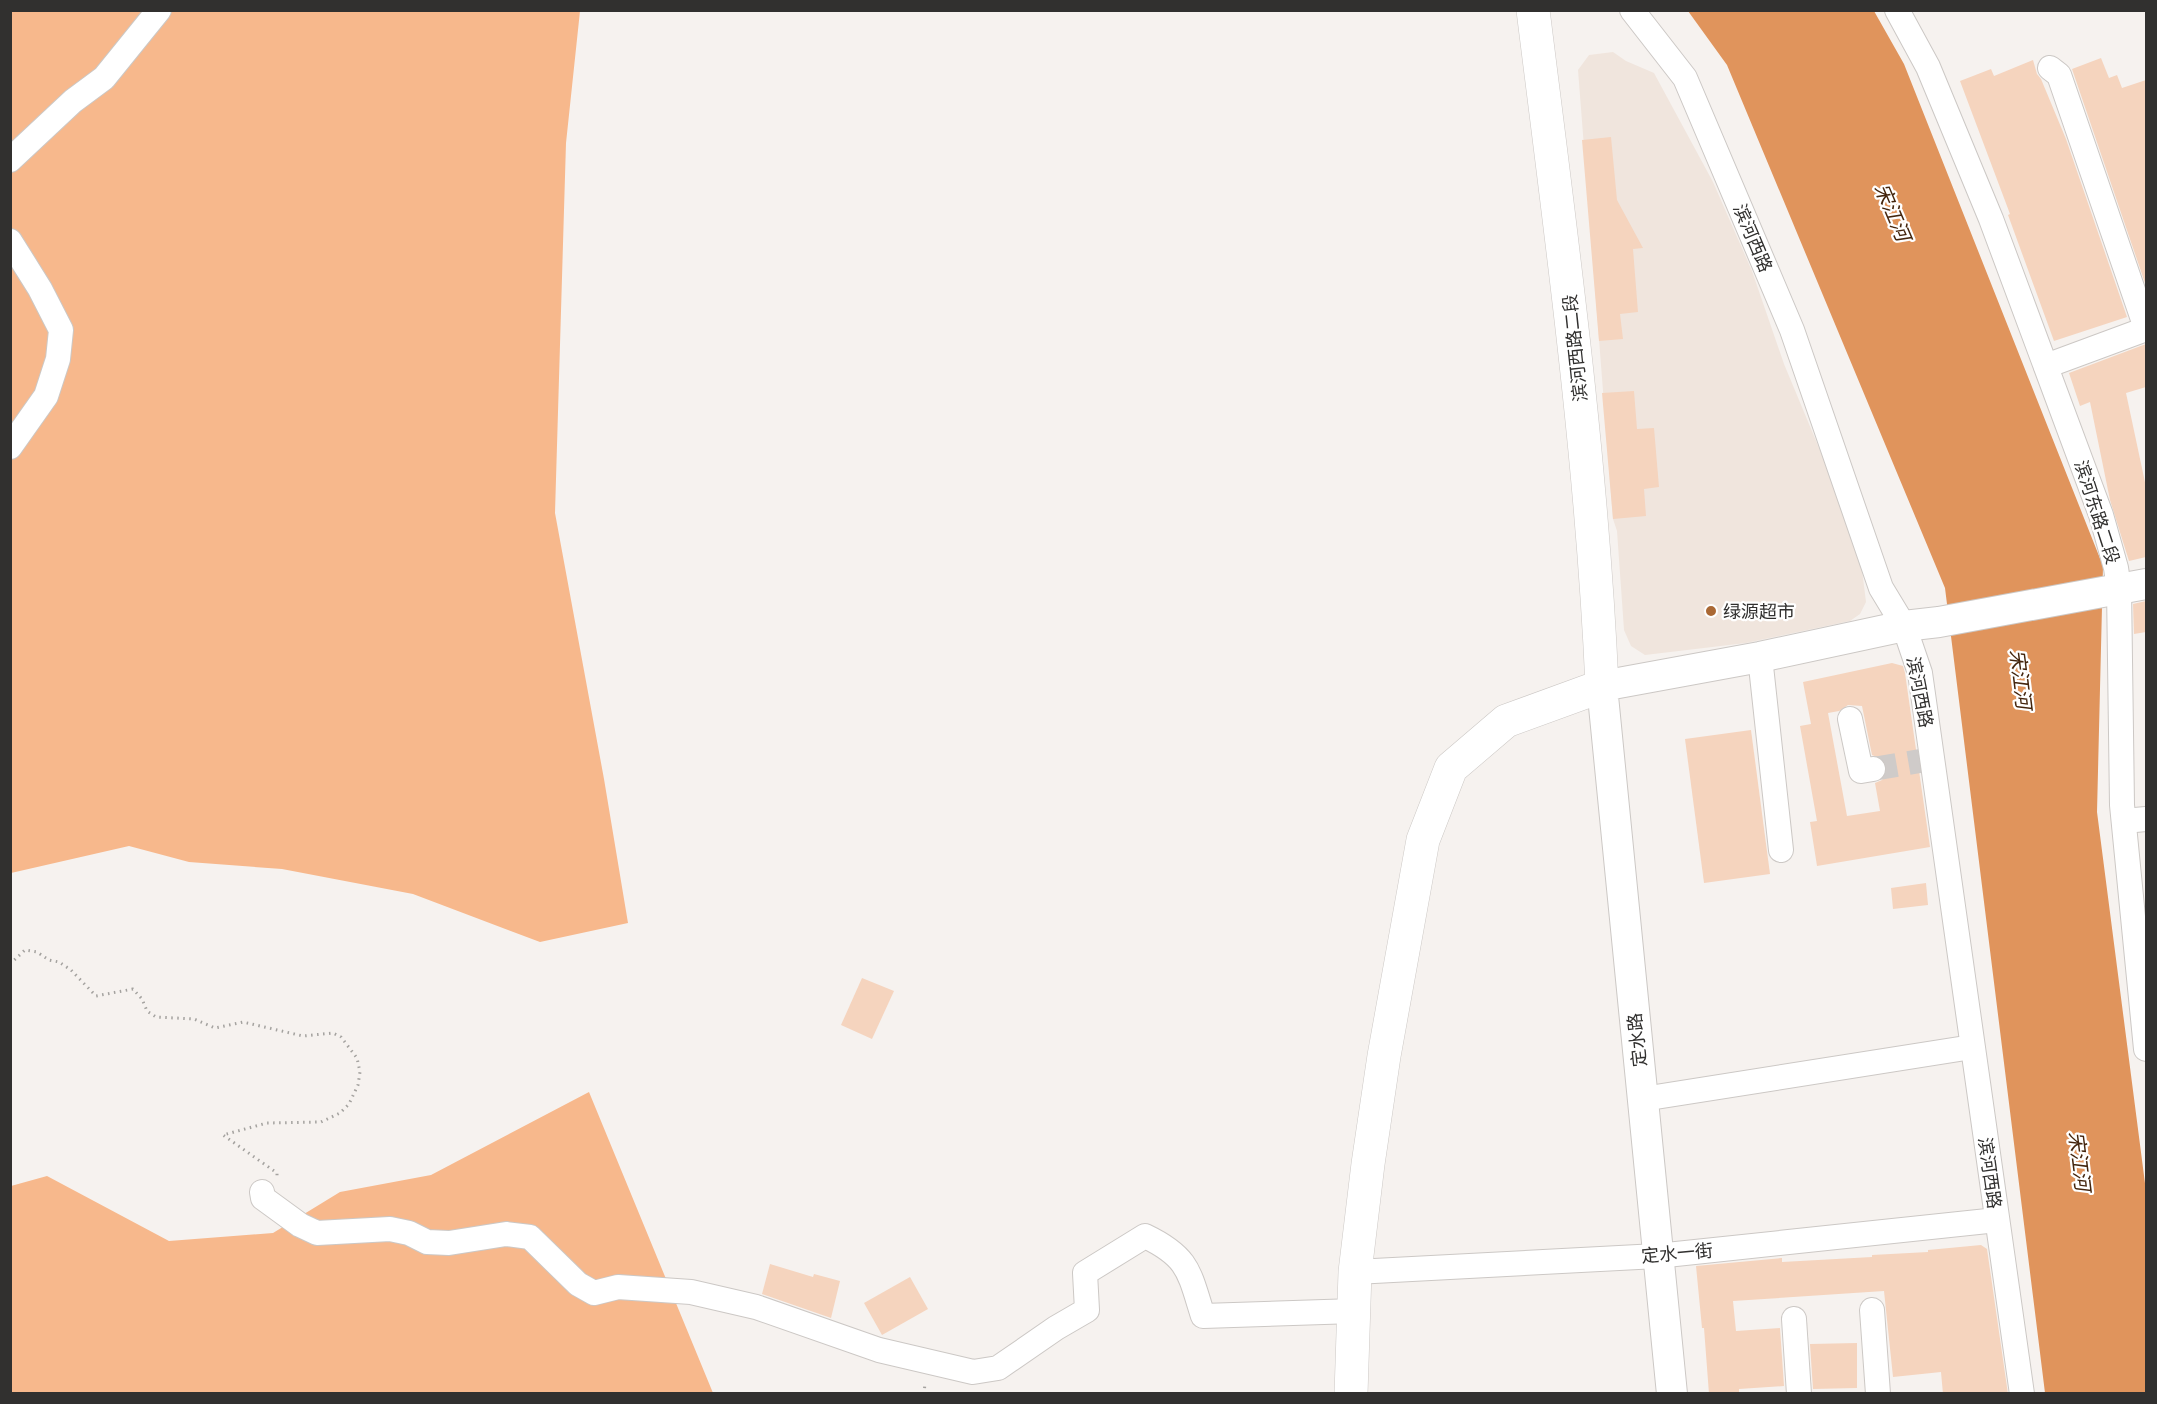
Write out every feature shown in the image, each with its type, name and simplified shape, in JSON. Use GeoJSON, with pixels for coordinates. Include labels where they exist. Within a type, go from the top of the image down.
{"type":"FeatureCollection","features":[{"type":"Feature","properties":{"kind":"highway","name":"滨河西路二段"},"geometry":{"type":"LineString","coordinates":[[1536,12],[1577,359],[1600,626],[1602,687]]}},
{"type":"Feature","properties":{"kind":"highway"},"geometry":{"type":"LineString","coordinates":[[1351,1394],[1355,1272],[1368,1164],[1423,840],[1451,768],[1506,721],[1602,687]]}},
{"type":"Feature","properties":{"kind":"main road"},"geometry":{"type":"LineString","coordinates":[[1602,687],[1760,657],[1904,626],[1939,622],[2133,586]]}},
{"type":"Feature","properties":{"kind":"main road","name":"定水路"},"geometry":{"type":"LineString","coordinates":[[1602,687],[1672,1394]]}},
{"type":"Feature","properties":{"kind":"street"},"geometry":{"type":"LineString","coordinates":[[10,160],[73,101],[104,78],[159,10]]}},
{"type":"Feature","properties":{"kind":"street","name":"滨河西路"},"geometry":{"type":"LineString","coordinates":[[1632,10],[1685,78],[1792,330],[1881,588],[1904,626],[1920,673],[1926,761],[1972,1047],[2022,1394]]}},
{"type":"Feature","properties":{"kind":"street","name":"滨河东路二段"},"geometry":{"type":"LineString","coordinates":[[1897,10],[1928,67],[1991,219],[2101,515],[2116,568],[2133,586],[2135,820],[2146,1049]]}},
{"type":"Feature","properties":{"kind":"street"},"geometry":{"type":"LineString","coordinates":[[2046,366],[2146,328],[2059,75],[2050,68]]}},
{"type":"Feature","properties":{"kind":"street"},"geometry":{"type":"LineString","coordinates":[[10,241],[40,288],[61,330],[58,359],[46,396],[10,447]]}},
{"type":"Feature","properties":{"kind":"street"},"geometry":{"type":"LineString","coordinates":[[1760,657],[1781,850]]}},
{"type":"Feature","properties":{"kind":"street"},"geometry":{"type":"LineString","coordinates":[[1850,719],[1861,771],[1873,769]]}},
{"type":"Feature","properties":{"kind":"street"},"geometry":{"type":"LineString","coordinates":[[1643,1099],[1972,1047]]}},
{"type":"Feature","properties":{"kind":"street"},"geometry":{"type":"LineString","coordinates":[[262,1192],[262,1198],[300,1225],[317,1233],[390,1229],[409,1233],[427,1242],[449,1243],[506,1234],[530,1237],[578,1284],[594,1293],[618,1287],[691,1292],[756,1307],[879,1350],[973,1372],[998,1368],[1056,1328],[1087,1310],[1085,1273],[1145,1236],[1178,1256],[1190,1274],[1203,1316],[1355,1311]]}},
{"type":"Feature","properties":{"kind":"street","name":"定水一街"},"geometry":{"type":"LineString","coordinates":[[1355,1272],[1657,1256],[1997,1220]]}},
{"type":"Feature","properties":{"kind":"street"},"geometry":{"type":"LineString","coordinates":[[1872,1310],[1878,1394]]}},
{"type":"Feature","properties":{"kind":"street"},"geometry":{"type":"LineString","coordinates":[[1794,1319],[1799,1394]]}},
{"type":"Feature","properties":{"kind":"path"},"geometry":{"type":"LineString","coordinates":[[10,964],[25,950],[37,951],[71,970],[96,996],[133,988],[142,999],[147,1011],[156,1017],[194,1019],[215,1028],[243,1022],[303,1036],[333,1033],[341,1037],[357,1058],[360,1072],[358,1085],[349,1104],[340,1113],[321,1122],[267,1123],[223,1135],[277,1173],[277,1182],[262,1192]]}},
{"type":"Feature","properties":{"kind":"shaded area"},"geometry":{"type":"Polygon","coordinates":[[[10,11],[580,11],[566,143],[555,513],[628,923],[540,942],[413,894],[282,869],[189,862],[129,846],[11,873],[10,11]]]}},
{"type":"Feature","properties":{"kind":"shaded area"},"geometry":{"type":"Polygon","coordinates":[[[1613,52],[1626,61],[1654,73],[1713,182],[1752,271],[1784,364],[1839,496],[1862,570],[1866,602],[1860,614],[1850,621],[1746,643],[1645,655],[1631,646],[1624,630],[1617,531],[1613,519],[1578,70],[1589,55],[1613,52]]]}},
{"type":"Feature","properties":{"kind":"shaded area"},"geometry":{"type":"Polygon","coordinates":[[[589,1092],[713,1393],[11,1394],[11,1186],[47,1176],[169,1241],[273,1233],[340,1192],[431,1175],[589,1092]]]}},
{"type":"Feature","properties":{"kind":"water","name":"宋江河"},"geometry":{"type":"Polygon","coordinates":[[[1688,11],[1874,11],[1904,64],[2103,566],[2097,812],[2146,1191],[2146,1393],[2045,1393],[1945,588],[1727,65],[1688,11]]]}},
{"type":"Feature","properties":{"kind":"building"},"geometry":{"type":"Polygon","coordinates":[[[2101,58],[2109,78],[2117,75],[2122,88],[2146,80],[2146,286],[2072,69],[2101,58]]]}},
{"type":"Feature","properties":{"kind":"building"},"geometry":{"type":"Polygon","coordinates":[[[2033,60],[2066,139],[2127,317],[2054,341],[2008,215],[2010,214],[1960,81],[1991,69],[1994,76],[2033,60]]]}},
{"type":"Feature","properties":{"kind":"building"},"geometry":{"type":"Polygon","coordinates":[[[1611,137],[1617,200],[1643,248],[1633,249],[1638,312],[1620,314],[1623,339],[1599,341],[1582,140],[1611,137]]]}},
{"type":"Feature","properties":{"kind":"building"},"geometry":{"type":"Polygon","coordinates":[[[2146,344],[2146,387],[2126,393],[2146,487],[2146,557],[2129,561],[2110,500],[2090,402],[2080,406],[2069,373],[2146,344]]]}},
{"type":"Feature","properties":{"kind":"building"},"geometry":{"type":"Polygon","coordinates":[[[1634,391],[1637,429],[1654,428],[1659,487],[1644,489],[1646,516],[1613,519],[1602,393],[1634,391]]]}},
{"type":"Feature","properties":{"kind":"building"},"geometry":{"type":"Polygon","coordinates":[[[2146,601],[2146,632],[2134,634],[2133,604],[2146,601]]]}},
{"type":"Feature","properties":{"kind":"building"},"geometry":{"type":"Polygon","coordinates":[[[1892,663],[1903,666],[1930,847],[1817,866],[1810,822],[1817,821],[1800,726],[1811,724],[1803,682],[1892,663]],[[1848,705],[1839,711],[1828,713],[1847,816],[1880,811],[1875,783],[1886,775],[1887,767],[1884,760],[1872,755],[1862,706],[1848,705]]]}},
{"type":"Feature","properties":{"kind":"building"},"geometry":{"type":"Polygon","coordinates":[[[1751,730],[1770,874],[1704,883],[1685,739],[1751,730]]]}},
{"type":"Feature","properties":{"kind":"building"},"geometry":{"type":"Polygon","coordinates":[[[1926,883],[1928,905],[1893,909],[1891,888],[1926,883]]]}},
{"type":"Feature","properties":{"kind":"building"},"geometry":{"type":"Polygon","coordinates":[[[862,978],[894,991],[872,1039],[841,1025],[862,978]]]}},
{"type":"Feature","properties":{"kind":"building"},"geometry":{"type":"Polygon","coordinates":[[[1981,1245],[1987,1249],[2008,1394],[1943,1394],[1941,1372],[1893,1377],[1884,1291],[1733,1301],[1736,1331],[1780,1328],[1784,1386],[1739,1389],[1739,1394],[1709,1394],[1696,1266],[1782,1258],[1782,1262],[1872,1257],[1872,1255],[1928,1252],[1928,1250],[1981,1245]]]}},
{"type":"Feature","properties":{"kind":"building"},"geometry":{"type":"Polygon","coordinates":[[[770,1264],[813,1277],[814,1274],[840,1281],[831,1318],[762,1294],[770,1264]]]}},
{"type":"Feature","properties":{"kind":"building"},"geometry":{"type":"Polygon","coordinates":[[[910,1277],[928,1309],[882,1335],[864,1303],[910,1277]]]}},
{"type":"Feature","properties":{"kind":"building"},"geometry":{"type":"Polygon","coordinates":[[[1857,1343],[1857,1388],[1813,1389],[1810,1344],[1857,1343]]]}},
{"type":"Feature","properties":{"kind":"tunnel"},"geometry":{"type":"LineString","coordinates":[[1873,769],[1920,761]]}},
{"type":"Feature","properties":{"kind":"place","name":"绿源超市"},"geometry":{"type":"Point","coordinates":[1711,611]}}]}
